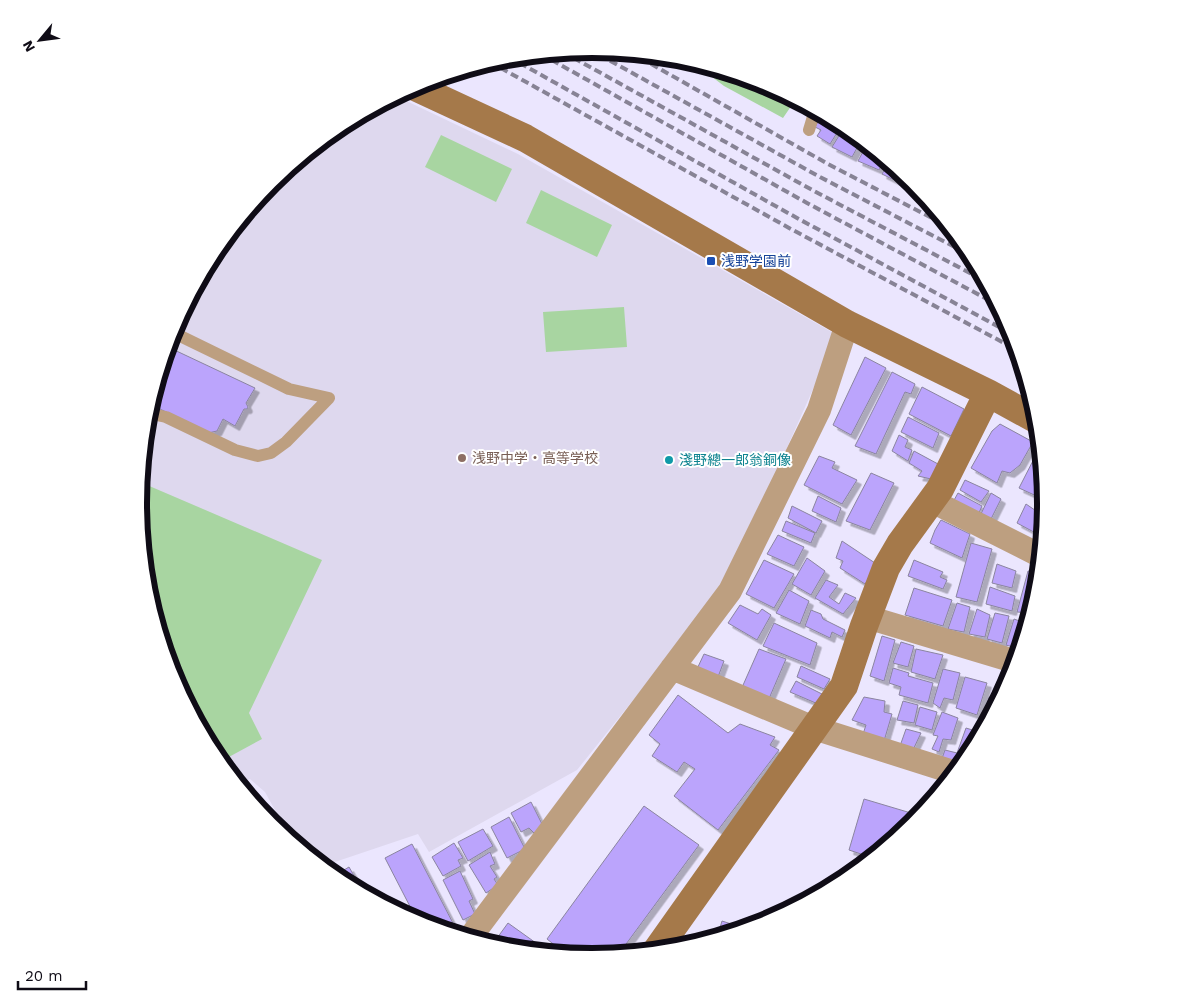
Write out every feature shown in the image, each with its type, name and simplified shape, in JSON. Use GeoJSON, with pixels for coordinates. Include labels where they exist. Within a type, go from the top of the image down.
{"type":"FeatureCollection","features":[{"type":"Feature","properties":{"kind":"street"},"geometry":{"type":"LineString","coordinates":[[423,91],[525,138],[848,324],[988,393],[1029,415]]}},
{"type":"Feature","properties":{"kind":"street"},"geometry":{"type":"LineString","coordinates":[[474,932],[730,591],[819,410],[848,324]]}},
{"type":"Feature","properties":{"kind":"street"},"geometry":{"type":"LineString","coordinates":[[662,943],[844,686],[867,617],[890,560],[940,489],[988,393]]}},
{"type":"Feature","properties":{"kind":"street"},"geometry":{"type":"LineString","coordinates":[[932,500],[1035,552]]}},
{"type":"Feature","properties":{"kind":"street"},"geometry":{"type":"LineString","coordinates":[[867,617],[1009,660]]}},
{"type":"Feature","properties":{"kind":"street"},"geometry":{"type":"LineString","coordinates":[[672,668],[814,728],[948,771]]}},
{"type":"Feature","properties":{"kind":"lane"},"geometry":{"type":"LineString","coordinates":[[809,130],[813,116]]}},
{"type":"Feature","properties":{"kind":"lane"},"geometry":{"type":"LineString","coordinates":[[156,415],[166,417],[235,450],[258,456],[271,452],[286,442],[328,398],[289,389],[180,336]]}},
{"type":"Feature","properties":{"kind":"shaded area","name":"浅野中学・高等学校"},"geometry":{"type":"Polygon","coordinates":[[[403,99],[518,154],[837,335],[727,583],[577,770],[429,852],[418,834],[331,863],[282,822],[265,792],[250,779],[245,781],[239,774],[207,726],[181,673],[162,618],[151,561],[148,532],[148,474],[151,445],[162,388],[171,360],[193,306],[207,280],[222,255],[258,209],[277,188],[321,150],[370,117],[403,99]]]}},
{"type":"Feature","properties":{"kind":"green space"},"geometry":{"type":"Polygon","coordinates":[[[707,73],[736,81],[792,104],[783,118],[724,86],[707,73]]]}},
{"type":"Feature","properties":{"kind":"green space"},"geometry":{"type":"Polygon","coordinates":[[[441,135],[512,169],[496,202],[425,167],[441,135]]]}},
{"type":"Feature","properties":{"kind":"green space"},"geometry":{"type":"Polygon","coordinates":[[[541,190],[612,225],[597,257],[526,223],[541,190]]]}},
{"type":"Feature","properties":{"kind":"green space"},"geometry":{"type":"Polygon","coordinates":[[[624,307],[627,347],[546,352],[543,312],[624,307]]]}},
{"type":"Feature","properties":{"kind":"green space"},"geometry":{"type":"Polygon","coordinates":[[[148,485],[322,560],[249,713],[262,739],[227,758],[193,700],[171,646],[156,590],[148,532],[148,485]]]}},
{"type":"Feature","properties":{"kind":"building"},"geometry":{"type":"Polygon","coordinates":[[[819,120],[838,132],[830,144],[817,136],[821,130],[815,127],[819,120]]]}},
{"type":"Feature","properties":{"kind":"building"},"geometry":{"type":"Polygon","coordinates":[[[840,133],[858,146],[852,157],[832,147],[840,133]]]}},
{"type":"Feature","properties":{"kind":"building"},"geometry":{"type":"Polygon","coordinates":[[[864,150],[882,165],[879,170],[858,161],[864,150]]]}},
{"type":"Feature","properties":{"kind":"building"},"geometry":{"type":"Polygon","coordinates":[[[886,168],[906,186],[882,174],[886,168]]]}},
{"type":"Feature","properties":{"kind":"building"},"geometry":{"type":"Polygon","coordinates":[[[175,350],[255,388],[246,403],[247,409],[244,409],[235,426],[223,419],[217,431],[208,433],[158,408],[175,350]]]}},
{"type":"Feature","properties":{"kind":"building"},"geometry":{"type":"Polygon","coordinates":[[[865,357],[886,368],[851,435],[833,425],[865,357]]]}},
{"type":"Feature","properties":{"kind":"building"},"geometry":{"type":"Polygon","coordinates":[[[892,372],[915,384],[911,394],[905,392],[876,454],[855,446],[892,372]]]}},
{"type":"Feature","properties":{"kind":"building"},"geometry":{"type":"Polygon","coordinates":[[[922,387],[964,409],[951,436],[909,414],[922,387]]]}},
{"type":"Feature","properties":{"kind":"building"},"geometry":{"type":"Polygon","coordinates":[[[908,417],[939,433],[933,448],[901,432],[908,417]]]}},
{"type":"Feature","properties":{"kind":"building"},"geometry":{"type":"Polygon","coordinates":[[[1000,424],[1033,442],[1020,465],[1010,473],[1002,471],[997,483],[971,468],[992,431],[1000,424]]]}},
{"type":"Feature","properties":{"kind":"building"},"geometry":{"type":"Polygon","coordinates":[[[899,435],[908,440],[905,447],[912,450],[908,461],[892,451],[899,435]]]}},
{"type":"Feature","properties":{"kind":"building"},"geometry":{"type":"Polygon","coordinates":[[[914,451],[938,464],[931,479],[918,476],[922,471],[909,463],[914,451]]]}},
{"type":"Feature","properties":{"kind":"building"},"geometry":{"type":"Polygon","coordinates":[[[819,456],[835,462],[832,468],[857,480],[842,504],[804,485],[819,456]]]}},
{"type":"Feature","properties":{"kind":"building"},"geometry":{"type":"Polygon","coordinates":[[[1035,456],[1038,497],[1019,488],[1035,456]]]}},
{"type":"Feature","properties":{"kind":"building"},"geometry":{"type":"Polygon","coordinates":[[[871,473],[894,483],[870,530],[846,521],[871,473]]]}},
{"type":"Feature","properties":{"kind":"building"},"geometry":{"type":"Polygon","coordinates":[[[965,480],[989,491],[981,502],[960,490],[965,480]]]}},
{"type":"Feature","properties":{"kind":"building"},"geometry":{"type":"Polygon","coordinates":[[[958,493],[982,506],[978,515],[953,502],[958,493]]]}},
{"type":"Feature","properties":{"kind":"building"},"geometry":{"type":"Polygon","coordinates":[[[991,493],[1001,499],[990,521],[979,518],[991,493]]]}},
{"type":"Feature","properties":{"kind":"building"},"geometry":{"type":"Polygon","coordinates":[[[818,496],[841,508],[836,522],[812,511],[818,496]]]}},
{"type":"Feature","properties":{"kind":"building"},"geometry":{"type":"Polygon","coordinates":[[[1026,504],[1038,512],[1037,534],[1017,523],[1026,504]]]}},
{"type":"Feature","properties":{"kind":"building"},"geometry":{"type":"Polygon","coordinates":[[[792,506],[822,521],[816,533],[788,518],[792,506]]]}},
{"type":"Feature","properties":{"kind":"building"},"geometry":{"type":"Polygon","coordinates":[[[941,520],[970,534],[962,558],[930,543],[941,520]]]}},
{"type":"Feature","properties":{"kind":"building"},"geometry":{"type":"Polygon","coordinates":[[[786,521],[815,533],[811,543],[782,531],[786,521]]]}},
{"type":"Feature","properties":{"kind":"building"},"geometry":{"type":"Polygon","coordinates":[[[778,535],[804,547],[794,566],[767,554],[778,535]]]}},
{"type":"Feature","properties":{"kind":"building"},"geometry":{"type":"Polygon","coordinates":[[[842,541],[878,565],[865,584],[840,568],[843,561],[836,558],[842,541]]]}},
{"type":"Feature","properties":{"kind":"building"},"geometry":{"type":"Polygon","coordinates":[[[971,543],[992,549],[977,602],[956,597],[971,543]]]}},
{"type":"Feature","properties":{"kind":"building"},"geometry":{"type":"Polygon","coordinates":[[[807,558],[825,571],[811,595],[792,584],[807,558]]]}},
{"type":"Feature","properties":{"kind":"building"},"geometry":{"type":"Polygon","coordinates":[[[764,560],[794,574],[774,608],[746,594],[764,560]]]}},
{"type":"Feature","properties":{"kind":"building"},"geometry":{"type":"Polygon","coordinates":[[[914,560],[943,572],[940,577],[947,580],[943,589],[908,576],[914,560]]]}},
{"type":"Feature","properties":{"kind":"building"},"geometry":{"type":"Polygon","coordinates":[[[997,564],[1016,571],[1012,588],[992,583],[997,564]]]}},
{"type":"Feature","properties":{"kind":"building"},"geometry":{"type":"Polygon","coordinates":[[[1028,571],[1032,572],[1024,613],[1017,612],[1028,571]]]}},
{"type":"Feature","properties":{"kind":"building"},"geometry":{"type":"Polygon","coordinates":[[[826,580],[838,585],[829,597],[839,604],[845,593],[856,598],[843,614],[815,598],[826,580]]]}},
{"type":"Feature","properties":{"kind":"building"},"geometry":{"type":"Polygon","coordinates":[[[990,587],[1015,596],[1012,611],[986,604],[990,587]]]}},
{"type":"Feature","properties":{"kind":"building"},"geometry":{"type":"Polygon","coordinates":[[[914,588],[952,600],[943,626],[905,615],[914,588]]]}},
{"type":"Feature","properties":{"kind":"building"},"geometry":{"type":"Polygon","coordinates":[[[789,590],[809,601],[800,624],[776,613],[789,590]]]}},
{"type":"Feature","properties":{"kind":"building"},"geometry":{"type":"Polygon","coordinates":[[[957,603],[970,607],[964,632],[948,629],[957,603]]]}},
{"type":"Feature","properties":{"kind":"building"},"geometry":{"type":"Polygon","coordinates":[[[740,605],[758,614],[762,609],[771,615],[757,640],[728,623],[740,605]]]}},
{"type":"Feature","properties":{"kind":"building"},"geometry":{"type":"Polygon","coordinates":[[[977,609],[990,615],[985,637],[969,634],[977,609]]]}},
{"type":"Feature","properties":{"kind":"building"},"geometry":{"type":"Polygon","coordinates":[[[811,610],[821,614],[823,619],[845,630],[842,637],[832,632],[830,638],[805,626],[811,610]]]}},
{"type":"Feature","properties":{"kind":"building"},"geometry":{"type":"Polygon","coordinates":[[[995,613],[1009,616],[1002,643],[987,639],[995,613]]]}},
{"type":"Feature","properties":{"kind":"building"},"geometry":{"type":"Polygon","coordinates":[[[1014,619],[1022,622],[1014,647],[1006,645],[1014,619]]]}},
{"type":"Feature","properties":{"kind":"building"},"geometry":{"type":"Polygon","coordinates":[[[774,623],[817,643],[810,665],[763,646],[774,623]]]}},
{"type":"Feature","properties":{"kind":"building"},"geometry":{"type":"Polygon","coordinates":[[[882,636],[895,640],[884,681],[870,676],[882,636]]]}},
{"type":"Feature","properties":{"kind":"building"},"geometry":{"type":"Polygon","coordinates":[[[901,642],[914,646],[908,667],[893,663],[901,642]]]}},
{"type":"Feature","properties":{"kind":"building"},"geometry":{"type":"Polygon","coordinates":[[[759,649],[786,659],[768,701],[740,692],[759,649]]]}},
{"type":"Feature","properties":{"kind":"building"},"geometry":{"type":"Polygon","coordinates":[[[916,649],[943,655],[935,679],[911,672],[916,649]]]}},
{"type":"Feature","properties":{"kind":"building"},"geometry":{"type":"Polygon","coordinates":[[[704,654],[724,661],[718,677],[697,669],[704,654]]]}},
{"type":"Feature","properties":{"kind":"building"},"geometry":{"type":"Polygon","coordinates":[[[801,666],[830,679],[824,689],[797,677],[801,666]]]}},
{"type":"Feature","properties":{"kind":"building"},"geometry":{"type":"Polygon","coordinates":[[[893,668],[909,673],[908,676],[933,683],[928,703],[899,695],[901,687],[889,683],[893,668]]]}},
{"type":"Feature","properties":{"kind":"building"},"geometry":{"type":"Polygon","coordinates":[[[943,669],[960,673],[953,700],[944,698],[940,708],[933,703],[943,669]]]}},
{"type":"Feature","properties":{"kind":"building"},"geometry":{"type":"Polygon","coordinates":[[[965,677],[987,683],[977,715],[956,708],[965,677]]]}},
{"type":"Feature","properties":{"kind":"building"},"geometry":{"type":"Polygon","coordinates":[[[796,681],[822,694],[818,704],[790,692],[796,681]]]}},
{"type":"Feature","properties":{"kind":"building"},"geometry":{"type":"Polygon","coordinates":[[[678,695],[728,733],[740,724],[775,737],[770,745],[779,750],[718,830],[674,796],[695,769],[684,762],[677,772],[652,756],[660,744],[649,735],[678,695]]]}},
{"type":"Feature","properties":{"kind":"building"},"geometry":{"type":"Polygon","coordinates":[[[864,697],[885,701],[884,712],[892,714],[884,741],[863,734],[866,725],[852,720],[864,697]]]}},
{"type":"Feature","properties":{"kind":"building"},"geometry":{"type":"Polygon","coordinates":[[[989,697],[993,698],[992,700],[982,718],[989,697]]]}},
{"type":"Feature","properties":{"kind":"building"},"geometry":{"type":"Polygon","coordinates":[[[903,701],[918,705],[914,723],[897,720],[903,701]]]}},
{"type":"Feature","properties":{"kind":"building"},"geometry":{"type":"Polygon","coordinates":[[[920,707],[937,712],[932,730],[915,725],[920,707]]]}},
{"type":"Feature","properties":{"kind":"building"},"geometry":{"type":"Polygon","coordinates":[[[942,712],[958,718],[951,740],[943,739],[939,752],[932,749],[938,736],[933,735],[942,712]]]}},
{"type":"Feature","properties":{"kind":"building"},"geometry":{"type":"Polygon","coordinates":[[[966,728],[975,731],[952,765],[941,761],[945,750],[957,753],[966,728]]]}},
{"type":"Feature","properties":{"kind":"building"},"geometry":{"type":"Polygon","coordinates":[[[906,729],[921,733],[912,752],[900,746],[906,729]]]}},
{"type":"Feature","properties":{"kind":"building"},"geometry":{"type":"Polygon","coordinates":[[[864,799],[912,813],[865,855],[849,850],[864,799]]]}},
{"type":"Feature","properties":{"kind":"building"},"geometry":{"type":"Polygon","coordinates":[[[531,802],[544,828],[534,833],[529,828],[521,832],[511,813],[531,802]]]}},
{"type":"Feature","properties":{"kind":"building"},"geometry":{"type":"Polygon","coordinates":[[[644,806],[699,845],[623,948],[558,947],[547,939],[644,806]]]}},
{"type":"Feature","properties":{"kind":"building"},"geometry":{"type":"Polygon","coordinates":[[[509,817],[525,849],[507,858],[491,827],[509,817]]]}},
{"type":"Feature","properties":{"kind":"building"},"geometry":{"type":"Polygon","coordinates":[[[483,829],[493,846],[468,861],[458,842],[483,829]]]}},
{"type":"Feature","properties":{"kind":"building"},"geometry":{"type":"Polygon","coordinates":[[[454,843],[463,858],[458,860],[461,866],[443,876],[432,857],[454,843]]]}},
{"type":"Feature","properties":{"kind":"building"},"geometry":{"type":"Polygon","coordinates":[[[412,844],[455,927],[412,911],[385,858],[412,844]]]}},
{"type":"Feature","properties":{"kind":"building"},"geometry":{"type":"Polygon","coordinates":[[[490,852],[495,864],[490,866],[497,877],[494,879],[498,885],[486,893],[469,865],[490,852]]]}},
{"type":"Feature","properties":{"kind":"building"},"geometry":{"type":"Polygon","coordinates":[[[349,867],[357,881],[345,873],[342,871],[349,867]]]}},
{"type":"Feature","properties":{"kind":"building"},"geometry":{"type":"Polygon","coordinates":[[[460,871],[473,899],[469,901],[475,914],[463,920],[443,880],[460,871]]]}},
{"type":"Feature","properties":{"kind":"building"},"geometry":{"type":"Polygon","coordinates":[[[722,921],[735,925],[719,930],[722,921]]]}},
{"type":"Feature","properties":{"kind":"building"},"geometry":{"type":"Polygon","coordinates":[[[508,923],[540,946],[506,940],[497,938],[508,923]]]}},
{"type":"Feature","properties":{"kind":"railway"},"geometry":{"type":"LineString","coordinates":[[574,58],[814,191],[976,276]]}},
{"type":"Feature","properties":{"kind":"railway"},"geometry":{"type":"LineString","coordinates":[[605,58],[820,177],[959,249]]}},
{"type":"Feature","properties":{"kind":"railway"},"geometry":{"type":"LineString","coordinates":[[550,59],[807,203],[989,300]]}},
{"type":"Feature","properties":{"kind":"railway"},"geometry":{"type":"LineString","coordinates":[[645,60],[828,164],[936,220]]}},
{"type":"Feature","properties":{"kind":"railway"},"geometry":{"type":"LineString","coordinates":[[520,63],[797,218],[1002,329]]}},
{"type":"Feature","properties":{"kind":"railway"},"geometry":{"type":"LineString","coordinates":[[500,67],[791,229],[1009,345]]}},
{"type":"Feature","properties":{"kind":"place","name":"浅野学園前"},"geometry":{"type":"Point","coordinates":[711,261]}},
{"type":"Feature","properties":{"kind":"place","name":"浅野中学・高等学校"},"geometry":{"type":"Point","coordinates":[462,458]}},
{"type":"Feature","properties":{"kind":"place","name":"淺野總一郎翁銅像"},"geometry":{"type":"Point","coordinates":[669,460]}}]}
